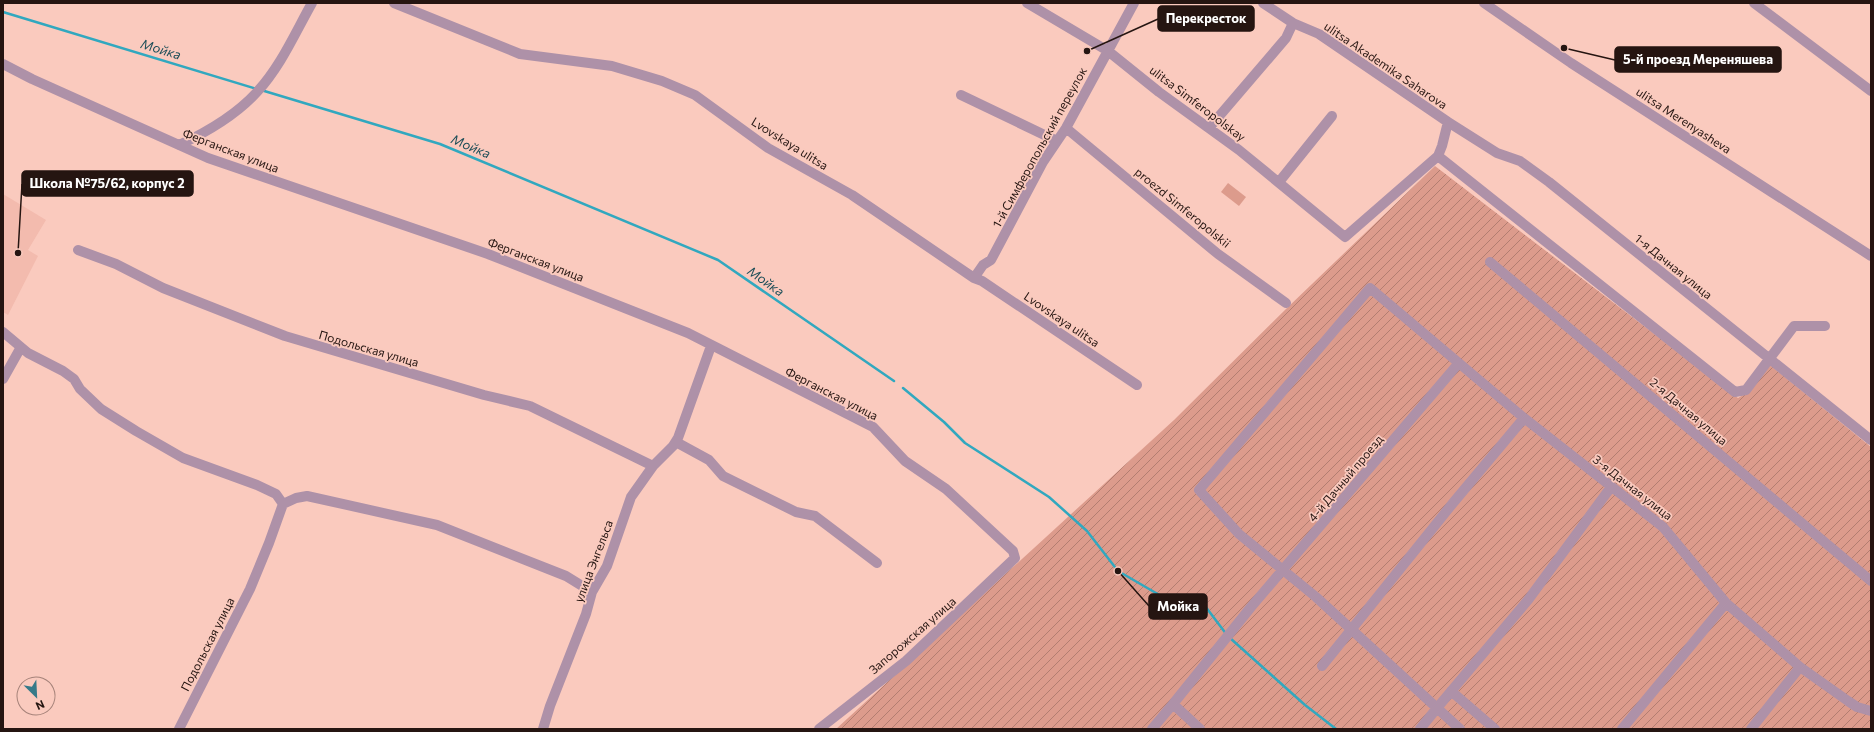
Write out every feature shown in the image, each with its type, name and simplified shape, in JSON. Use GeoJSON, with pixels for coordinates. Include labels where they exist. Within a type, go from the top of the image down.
{"type":"FeatureCollection","features":[{"type":"Feature","properties":{"kind":"street"},"geometry":{"type":"LineString","coordinates":[[179,145],[203,134],[257,92],[281,60],[312,3]]}},
{"type":"Feature","properties":{"kind":"street","name":"Lvovskaya ulitsa"},"geometry":{"type":"LineString","coordinates":[[394,3],[520,54],[612,66],[662,81],[695,95],[768,148],[852,195],[974,278],[982,281],[1137,385]]}},
{"type":"Feature","properties":{"kind":"street","name":"ulitsa Simferopolskay"},"geometry":{"type":"LineString","coordinates":[[1027,3],[1108,51],[1159,92],[1185,109],[1239,150],[1345,237],[1438,156]]}},
{"type":"Feature","properties":{"kind":"street","name":"1-й Симферопольский переулок"},"geometry":{"type":"LineString","coordinates":[[974,278],[983,265],[992,260],[1043,162],[1066,128],[1134,3]]}},
{"type":"Feature","properties":{"kind":"street","name":"ulitsa Akademika Saharova"},"geometry":{"type":"LineString","coordinates":[[1263,3],[1293,23],[1319,34],[1450,124]]}},
{"type":"Feature","properties":{"kind":"street","name":"ulitsa Merenyasheva"},"geometry":{"type":"LineString","coordinates":[[1484,3],[1571,63],[1871,256]]}},
{"type":"Feature","properties":{"kind":"street"},"geometry":{"type":"LineString","coordinates":[[1754,3],[1871,91]]}},
{"type":"Feature","properties":{"kind":"street"},"geometry":{"type":"LineString","coordinates":[[1209,128],[1286,38],[1293,23]]}},
{"type":"Feature","properties":{"kind":"street","name":"Ферганская улица"},"geometry":{"type":"LineString","coordinates":[[3,64],[32,79],[208,158],[488,254],[688,333],[873,427],[905,461],[946,489],[1013,551],[1015,555]]}},
{"type":"Feature","properties":{"kind":"street"},"geometry":{"type":"LineString","coordinates":[[962,95],[1056,141]]}},
{"type":"Feature","properties":{"kind":"street"},"geometry":{"type":"LineString","coordinates":[[1279,182],[1332,116]]}},
{"type":"Feature","properties":{"kind":"street"},"geometry":{"type":"LineString","coordinates":[[1450,124],[1438,156],[1735,392],[1746,390],[1794,326],[1826,326]]}},
{"type":"Feature","properties":{"kind":"street","name":"1-я Дачная улица"},"geometry":{"type":"LineString","coordinates":[[1450,124],[1497,153],[1520,161],[1549,182],[1871,440]]}},
{"type":"Feature","properties":{"kind":"street","name":"proezd Simferopolskii"},"geometry":{"type":"LineString","coordinates":[[1066,128],[1218,254],[1286,304]]}},
{"type":"Feature","properties":{"kind":"street","name":"Подольская улица"},"geometry":{"type":"LineString","coordinates":[[78,250],[116,264],[163,288],[299,341],[484,395],[530,406],[652,466]]}},
{"type":"Feature","properties":{"kind":"street","name":"2-я Дачная улица"},"geometry":{"type":"LineString","coordinates":[[1490,262],[1871,581]]}},
{"type":"Feature","properties":{"kind":"street","name":"3-я Дачная улица"},"geometry":{"type":"LineString","coordinates":[[1284,570],[1239,534],[1199,490],[1370,288],[1458,364],[1671,535],[1726,603],[1800,667],[1848,702],[1857,707],[1871,711]]}},
{"type":"Feature","properties":{"kind":"street"},"geometry":{"type":"LineString","coordinates":[[3,332],[28,353],[74,378],[80,389],[101,409],[136,431],[183,458],[257,485],[276,494],[283,504],[296,498],[307,496],[437,525],[566,576],[592,592]]}},
{"type":"Feature","properties":{"kind":"street","name":"улица Энгельса"},"geometry":{"type":"LineString","coordinates":[[543,729],[550,706],[586,614],[592,592],[607,566],[631,497],[652,466],[676,442],[711,346]]}},
{"type":"Feature","properties":{"kind":"street"},"geometry":{"type":"LineString","coordinates":[[3,379],[21,347]]}},
{"type":"Feature","properties":{"kind":"street","name":"4-й Дачный проезд"},"geometry":{"type":"LineString","coordinates":[[1152,729],[1251,607],[1458,364]]}},
{"type":"Feature","properties":{"kind":"street"},"geometry":{"type":"LineString","coordinates":[[1322,666],[1453,503],[1524,418]]}},
{"type":"Feature","properties":{"kind":"street"},"geometry":{"type":"LineString","coordinates":[[676,442],[709,460],[723,476],[796,512],[815,516],[877,563]]}},
{"type":"Feature","properties":{"kind":"street"},"geometry":{"type":"LineString","coordinates":[[1420,729],[1528,600],[1611,487]]}},
{"type":"Feature","properties":{"kind":"street","name":"Подольская улица"},"geometry":{"type":"LineString","coordinates":[[179,729],[250,589],[283,504]]}},
{"type":"Feature","properties":{"kind":"street","name":"Запорожская улица"},"geometry":{"type":"LineString","coordinates":[[819,729],[906,662],[1013,561],[1015,555]]}},
{"type":"Feature","properties":{"kind":"street"},"geometry":{"type":"LineString","coordinates":[[1284,570],[1352,629],[1460,729]]}},
{"type":"Feature","properties":{"kind":"street"},"geometry":{"type":"LineString","coordinates":[[1622,729],[1726,603]]}},
{"type":"Feature","properties":{"kind":"street"},"geometry":{"type":"LineString","coordinates":[[1751,729],[1800,667]]}},
{"type":"Feature","properties":{"kind":"street"},"geometry":{"type":"LineString","coordinates":[[1451,691],[1495,729]]}},
{"type":"Feature","properties":{"kind":"street"},"geometry":{"type":"LineString","coordinates":[[1173,704],[1200,729]]}},
{"type":"Feature","properties":{"kind":"shaded area"},"geometry":{"type":"Polygon","coordinates":[[[1435,166],[1738,398],[1748,392],[1770,365],[1871,447],[1871,729],[836,729],[1174,420],[1287,308],[1435,166]]]}},
{"type":"Feature","properties":{"kind":"shaded area"},"geometry":{"type":"Polygon","coordinates":[[[1228,183],[1246,197],[1239,206],[1221,192],[1228,183]]]}},
{"type":"Feature","properties":{"kind":"shaded area"},"geometry":{"type":"Polygon","coordinates":[[[3,194],[46,220],[28,250],[38,256],[8,315],[3,312],[3,194]]]}},
{"type":"Feature","properties":{"kind":"waterway","name":"Мойка"},"geometry":{"type":"LineString","coordinates":[[3,12],[257,89]]}},
{"type":"Feature","properties":{"kind":"waterway","name":"Мойка"},"geometry":{"type":"LineString","coordinates":[[261,90],[440,144],[718,260],[894,381]]}},
{"type":"Feature","properties":{"kind":"waterway","name":"Мойка"},"geometry":{"type":"LineString","coordinates":[[903,388],[944,422],[965,443],[1049,497],[1087,531],[1118,571],[1168,600],[1205,606],[1227,635]]}},
{"type":"Feature","properties":{"kind":"waterway","name":"Мойка"},"geometry":{"type":"LineString","coordinates":[[1230,638],[1305,705],[1336,729]]}},
{"type":"Feature","properties":{"kind":"place","name":"5-й проезд Мереняшева"},"geometry":{"type":"Point","coordinates":[1564,48]}},
{"type":"Feature","properties":{"kind":"place","name":"Перекресток"},"geometry":{"type":"Point","coordinates":[1087,51]}},
{"type":"Feature","properties":{"kind":"place","name":"Школа №75/62, корпус 2"},"geometry":{"type":"Point","coordinates":[18,253]}},
{"type":"Feature","properties":{"kind":"place","name":"Мойка"},"geometry":{"type":"Point","coordinates":[1118,571]}}]}
